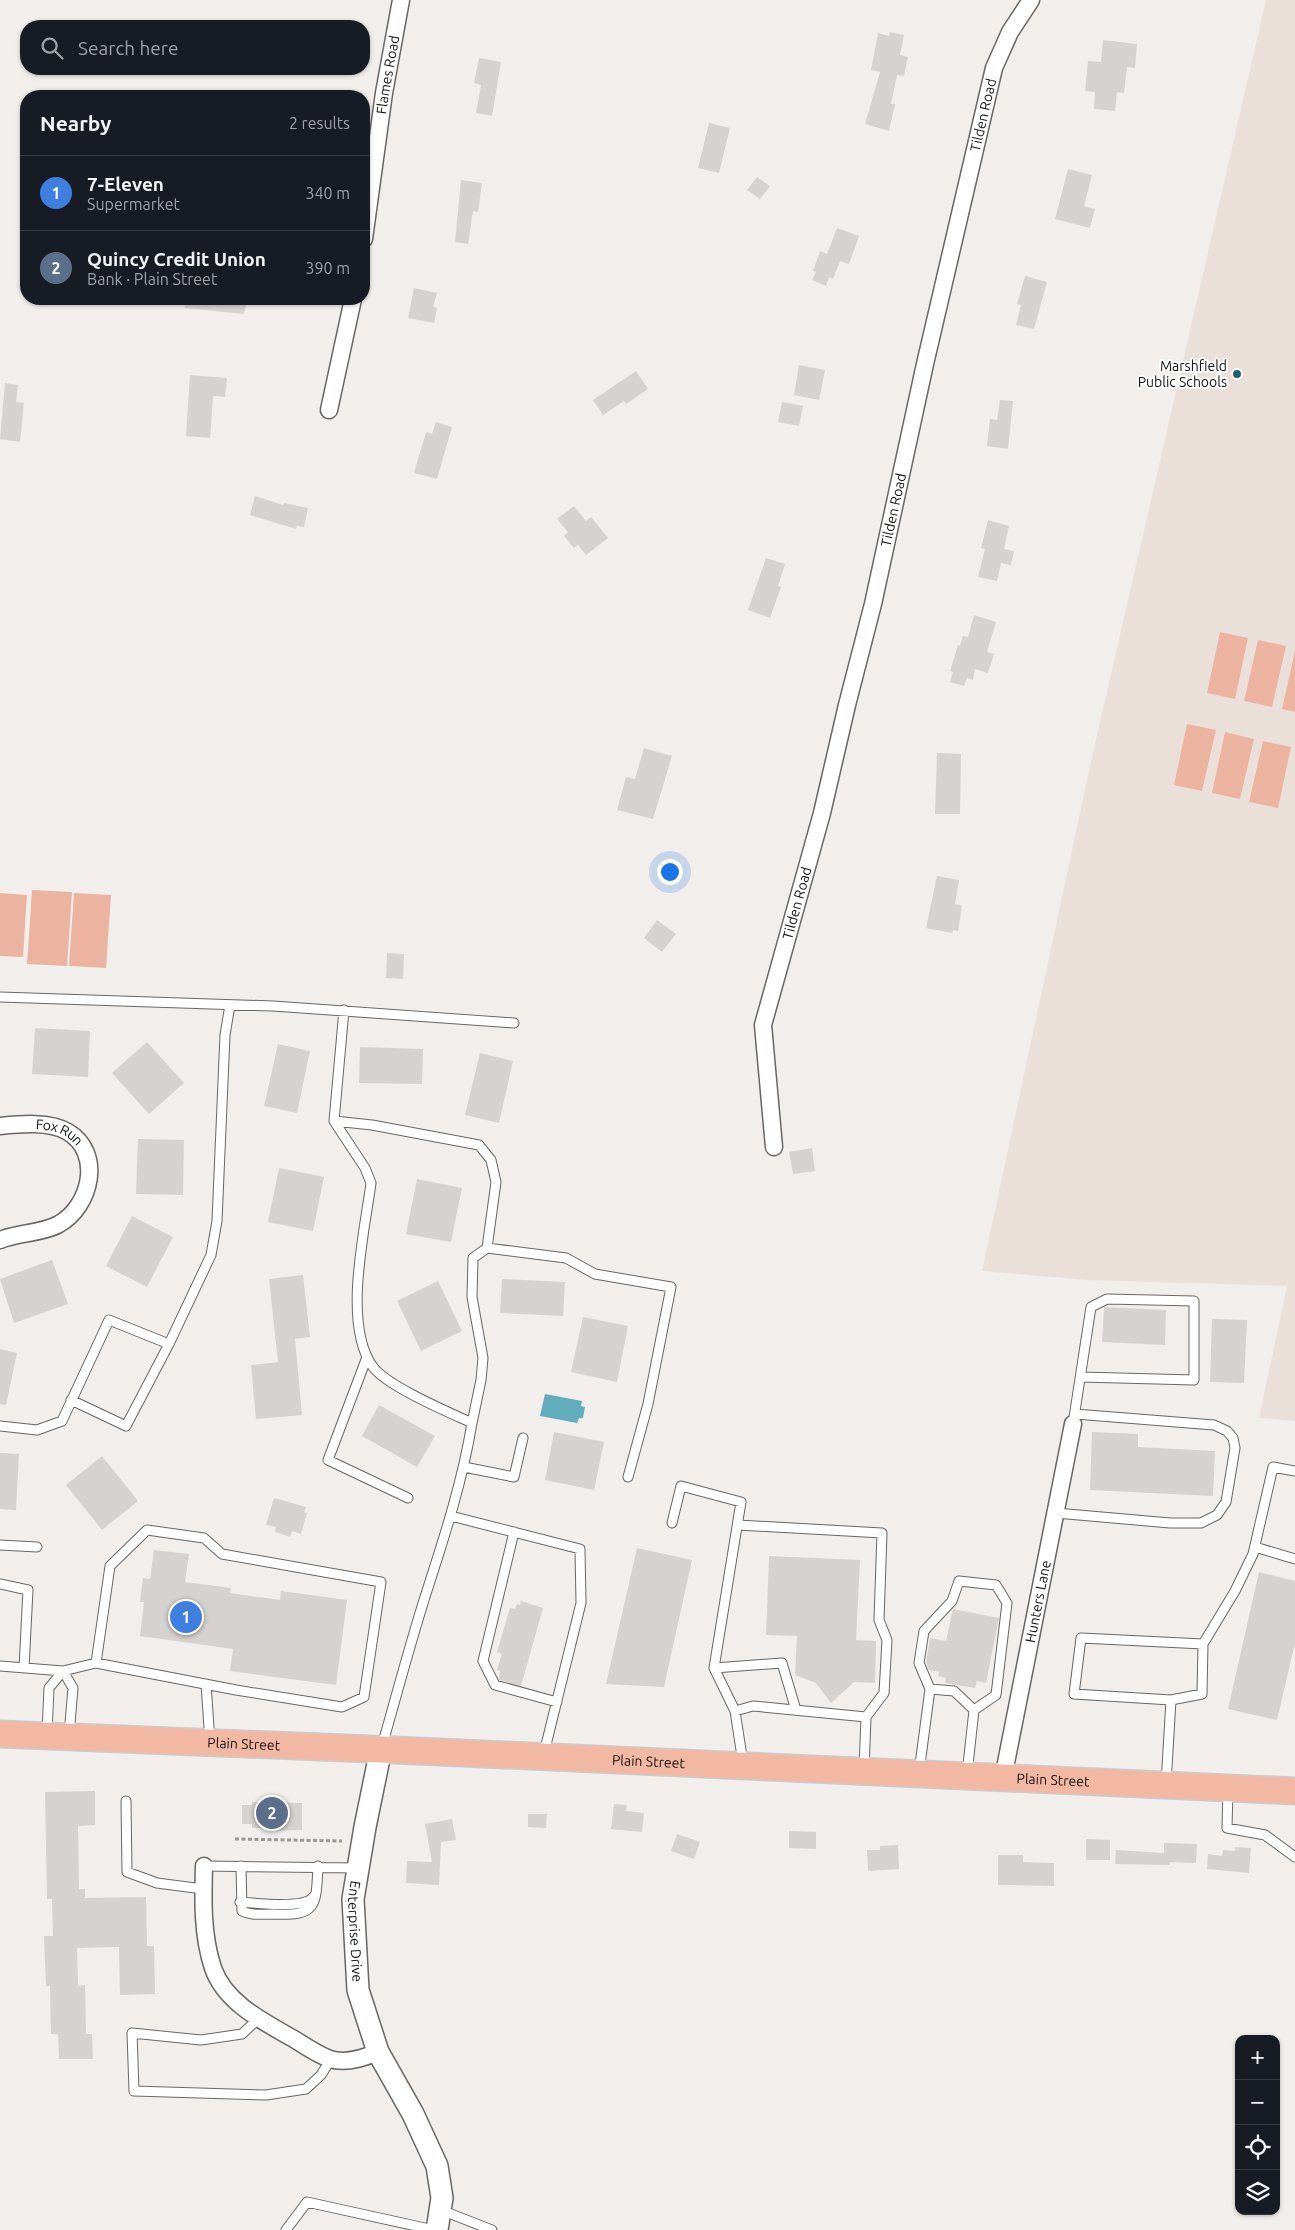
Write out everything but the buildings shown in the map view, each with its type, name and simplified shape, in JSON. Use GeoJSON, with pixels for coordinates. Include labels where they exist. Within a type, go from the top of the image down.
{"type":"FeatureCollection","features":[{"type":"Feature","properties":{"kind":"main road","name":"Plain Street"},"geometry":{"type":"LineString","coordinates":[[0,1734],[1166,1784],[1295,1792]]}},
{"type":"Feature","properties":{"kind":"street","name":"Flames Road"},"geometry":{"type":"LineString","coordinates":[[370,195],[384,93],[401,0]]}},
{"type":"Feature","properties":{"kind":"street","name":"Tilden Road"},"geometry":{"type":"LineString","coordinates":[[774,1147],[764,1025],[822,813],[873,604],[924,364],[994,68],[1010,32],[1031,0]]}},
{"type":"Feature","properties":{"kind":"street"},"geometry":{"type":"LineString","coordinates":[[329,410],[352,305]]}},
{"type":"Feature","properties":{"kind":"street","name":"Fox Run"},"geometry":{"type":"LineString","coordinates":[[0,1126],[54,1126],[67,1131],[84,1148],[89,1158],[90,1168],[86,1190],[74,1212],[58,1225],[0,1240]]}},
{"type":"Feature","properties":{"kind":"street","name":"Hunters Lane"},"geometry":{"type":"LineString","coordinates":[[1002,1778],[1074,1419]]}},
{"type":"Feature","properties":{"kind":"street","name":"Enterprise Drive"},"geometry":{"type":"LineString","coordinates":[[381,1749],[353,1899],[358,1990],[378,2052],[413,2114],[437,2166],[441,2184],[438,2223]]}},
{"type":"Feature","properties":{"kind":"street"},"geometry":{"type":"LineString","coordinates":[[204,1866],[203,1888],[206,1935],[213,1968],[220,1983],[230,1995],[259,2018],[330,2059],[345,2061],[367,2057],[378,2052]]}},
{"type":"Feature","properties":{"kind":"lane"},"geometry":{"type":"LineString","coordinates":[[0,997],[344,1010],[514,1023]]}},
{"type":"Feature","properties":{"kind":"lane"},"geometry":{"type":"LineString","coordinates":[[71,1400],[126,1426],[169,1344],[211,1255],[217,1221],[226,1035],[230,1005]]}},
{"type":"Feature","properties":{"kind":"lane"},"geometry":{"type":"LineString","coordinates":[[344,1010],[334,1121],[365,1168],[371,1182],[357,1290],[358,1319],[367,1357],[373,1367],[386,1379],[472,1423]]}},
{"type":"Feature","properties":{"kind":"lane"},"geometry":{"type":"LineString","coordinates":[[334,1121],[372,1125],[479,1145],[491,1160],[496,1182],[487,1248]]}},
{"type":"Feature","properties":{"kind":"lane"},"geometry":{"type":"LineString","coordinates":[[381,1749],[464,1467],[482,1380],[483,1358],[472,1297],[471,1276],[473,1258],[487,1248],[566,1258],[595,1274],[671,1287],[648,1404],[628,1477]]}},
{"type":"Feature","properties":{"kind":"lane"},"geometry":{"type":"LineString","coordinates":[[1056,1512],[1170,1524],[1201,1523],[1217,1515],[1226,1502],[1235,1448],[1233,1438],[1227,1431],[1214,1425],[1074,1419],[1091,1307],[1107,1298],[1194,1301],[1194,1380],[1081,1377]]}},
{"type":"Feature","properties":{"kind":"lane"},"geometry":{"type":"LineString","coordinates":[[0,1426],[37,1430],[62,1421],[108,1320],[169,1344]]}},
{"type":"Feature","properties":{"kind":"lane"},"geometry":{"type":"LineString","coordinates":[[367,1357],[328,1460],[408,1498]]}},
{"type":"Feature","properties":{"kind":"lane"},"geometry":{"type":"LineString","coordinates":[[464,1467],[514,1477],[523,1438]]}},
{"type":"Feature","properties":{"kind":"lane"},"geometry":{"type":"LineString","coordinates":[[1203,1644],[1081,1638],[1074,1694],[1171,1700],[1202,1694],[1203,1644],[1235,1591],[1254,1547],[1273,1468],[1295,1471]]}},
{"type":"Feature","properties":{"kind":"lane"},"geometry":{"type":"LineString","coordinates":[[672,1523],[681,1486],[741,1502],[714,1668],[735,1711],[744,1766]]}},
{"type":"Feature","properties":{"kind":"lane"},"geometry":{"type":"LineString","coordinates":[[451,1516],[580,1549],[581,1603],[543,1757]]}},
{"type":"Feature","properties":{"kind":"lane"},"geometry":{"type":"LineString","coordinates":[[738,1524],[882,1533],[879,1620],[887,1640],[884,1693],[866,1716],[864,1772]]}},
{"type":"Feature","properties":{"kind":"lane"},"geometry":{"type":"LineString","coordinates":[[0,1666],[63,1671],[96,1663],[342,1707],[364,1697],[381,1582],[222,1554],[204,1538],[147,1530],[110,1566],[96,1663]]}},
{"type":"Feature","properties":{"kind":"lane"},"geometry":{"type":"LineString","coordinates":[[514,1532],[483,1661],[495,1685],[557,1702]]}},
{"type":"Feature","properties":{"kind":"lane"},"geometry":{"type":"LineString","coordinates":[[0,1546],[37,1547]]}},
{"type":"Feature","properties":{"kind":"lane"},"geometry":{"type":"LineString","coordinates":[[1254,1547],[1295,1559]]}},
{"type":"Feature","properties":{"kind":"lane"},"geometry":{"type":"LineString","coordinates":[[919,1774],[930,1690],[919,1663],[924,1631],[952,1600],[959,1581],[996,1585],[1007,1603],[996,1695],[974,1710],[966,1776]]}},
{"type":"Feature","properties":{"kind":"lane"},"geometry":{"type":"LineString","coordinates":[[0,1584],[28,1590],[24,1668]]}},
{"type":"Feature","properties":{"kind":"lane"},"geometry":{"type":"LineString","coordinates":[[714,1668],[782,1663],[796,1710]]}},
{"type":"Feature","properties":{"kind":"lane"},"geometry":{"type":"LineString","coordinates":[[58,1735],[49,1688],[63,1671]]}},
{"type":"Feature","properties":{"kind":"lane"},"geometry":{"type":"LineString","coordinates":[[58,1735],[73,1688],[63,1671]]}},
{"type":"Feature","properties":{"kind":"lane"},"geometry":{"type":"LineString","coordinates":[[206,1684],[210,1742]]}},
{"type":"Feature","properties":{"kind":"lane"},"geometry":{"type":"LineString","coordinates":[[930,1690],[954,1691],[974,1710]]}},
{"type":"Feature","properties":{"kind":"lane"},"geometry":{"type":"LineString","coordinates":[[1166,1784],[1171,1700]]}},
{"type":"Feature","properties":{"kind":"lane"},"geometry":{"type":"LineString","coordinates":[[735,1711],[752,1706],[866,1716]]}},
{"type":"Feature","properties":{"kind":"lane"},"geometry":{"type":"LineString","coordinates":[[1228,1788],[1227,1828],[1265,1835],[1295,1857]]}},
{"type":"Feature","properties":{"kind":"lane"},"geometry":{"type":"LineString","coordinates":[[126,1801],[127,1872],[157,1883],[203,1888]]}},
{"type":"Feature","properties":{"kind":"lane"},"geometry":{"type":"LineString","coordinates":[[204,1866],[358,1868]]}},
{"type":"Feature","properties":{"kind":"lane"},"geometry":{"type":"LineString","coordinates":[[241,1866],[240,1902],[244,1912],[296,1915],[310,1909],[316,1893],[318,1866]]}},
{"type":"Feature","properties":{"kind":"lane"},"geometry":{"type":"LineString","coordinates":[[259,2018],[242,2034],[201,2040],[132,2033],[134,2091],[266,2095],[306,2089],[321,2075],[330,2059]]}},
{"type":"Feature","properties":{"kind":"lane"},"geometry":{"type":"LineString","coordinates":[[286,2230],[307,2202],[380,2218],[492,2230]]}},
{"type":"Feature","properties":{"kind":"path"},"geometry":{"type":"LineString","coordinates":[[235,1839],[342,1841]]}},
{"type":"Feature","properties":{"kind":"shaded area","name":"Marshfield Public Schools"},"geometry":{"type":"Polygon","coordinates":[[[1266,0],[1295,0],[1295,1421],[1259,1418],[1287,1286],[1086,1280],[982,1271],[1094,748],[1266,0]]]}},
{"type":"Feature","properties":{"kind":"shaded area"},"geometry":{"type":"Polygon","coordinates":[[[1220,632],[1248,638],[1235,699],[1207,693],[1220,632]]]}},
{"type":"Feature","properties":{"kind":"shaded area"},"geometry":{"type":"Polygon","coordinates":[[[1258,640],[1286,646],[1272,707],[1244,701],[1258,640]]]}},
{"type":"Feature","properties":{"kind":"shaded area"},"geometry":{"type":"Polygon","coordinates":[[[1295,651],[1295,712],[1282,709],[1295,651]]]}},
{"type":"Feature","properties":{"kind":"shaded area"},"geometry":{"type":"Polygon","coordinates":[[[1187,724],[1216,730],[1202,791],[1174,785],[1187,724]]]}},
{"type":"Feature","properties":{"kind":"shaded area"},"geometry":{"type":"Polygon","coordinates":[[[1225,732],[1254,739],[1240,799],[1212,793],[1225,732]]]}},
{"type":"Feature","properties":{"kind":"shaded area"},"geometry":{"type":"Polygon","coordinates":[[[1263,741],[1291,747],[1278,808],[1249,802],[1263,741]]]}},
{"type":"Feature","properties":{"kind":"shaded area"},"geometry":{"type":"Polygon","coordinates":[[[32,890],[72,892],[67,966],[27,964],[32,890]]]}},
{"type":"Feature","properties":{"kind":"shaded area"},"geometry":{"type":"Polygon","coordinates":[[[0,893],[27,895],[23,957],[0,956],[0,893]]]}},
{"type":"Feature","properties":{"kind":"shaded area"},"geometry":{"type":"Polygon","coordinates":[[[74,893],[111,895],[106,968],[69,966],[74,893]]]}},
{"type":"Feature","properties":{"kind":"water"},"geometry":{"type":"Polygon","coordinates":[[[545,1394],[582,1401],[581,1406],[585,1407],[583,1418],[579,1418],[577,1423],[540,1416],[545,1394]]]}},
{"type":"Feature","properties":{"kind":"place","name":"Marshfield Public Schools"},"geometry":{"type":"Point","coordinates":[1237,374]}},
{"type":"Feature","properties":{"kind":"place","name":"7-Eleven"},"geometry":{"type":"Point","coordinates":[186,1617]}},
{"type":"Feature","properties":{"kind":"place","name":"Quincy Credit Union"},"geometry":{"type":"Point","coordinates":[272,1813]}}]}
